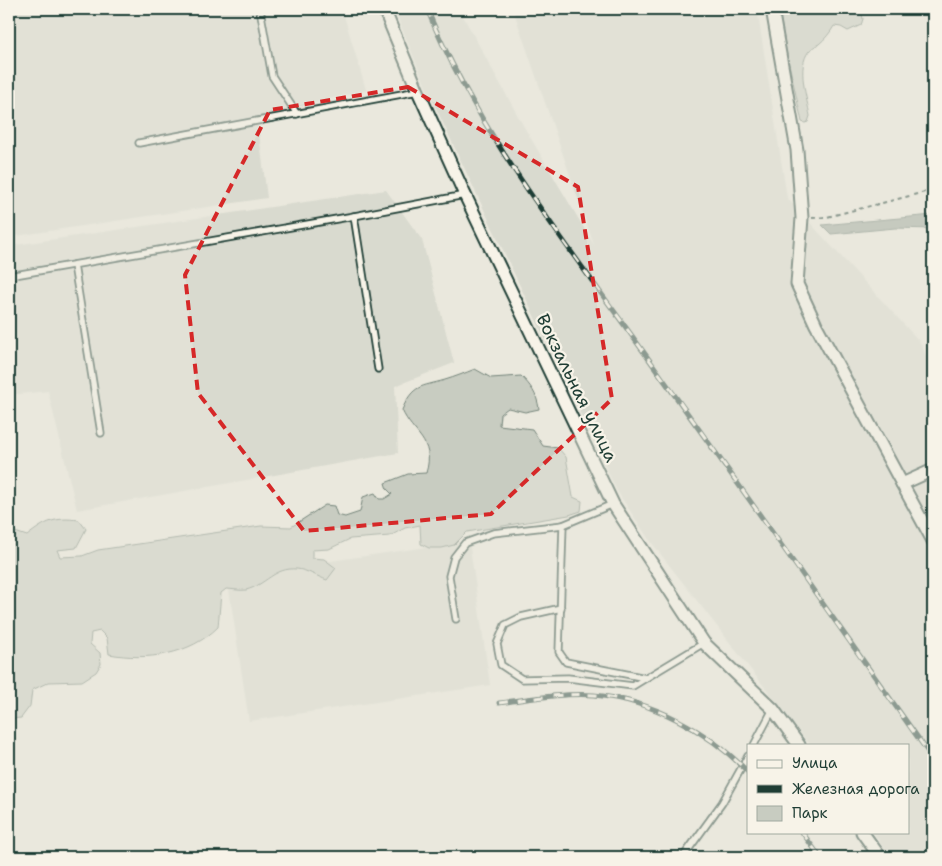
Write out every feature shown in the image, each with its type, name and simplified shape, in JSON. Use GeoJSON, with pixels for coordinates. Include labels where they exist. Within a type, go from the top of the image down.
{"type":"FeatureCollection","features":[{"type":"Feature","properties":{"kind":"street","name":"Вокзальная улица"},"geometry":{"type":"LineString","coordinates":[[384,9],[418,91],[465,195],[613,504],[704,643],[773,709],[798,744]]}},
{"type":"Feature","properties":{"kind":"street"},"geometry":{"type":"LineString","coordinates":[[772,9],[797,150],[802,218],[797,284],[816,325],[933,541]]}},
{"type":"Feature","properties":{"kind":"street"},"geometry":{"type":"LineString","coordinates":[[902,484],[933,470]]}},
{"type":"Feature","properties":{"kind":"street"},"geometry":{"type":"LineString","coordinates":[[863,834],[880,857]]}},
{"type":"Feature","properties":{"kind":"lane"},"geometry":{"type":"LineString","coordinates":[[260,9],[272,76],[298,114]]}},
{"type":"Feature","properties":{"kind":"lane"},"geometry":{"type":"LineString","coordinates":[[140,143],[418,91]]}},
{"type":"Feature","properties":{"kind":"lane"},"geometry":{"type":"LineString","coordinates":[[9,276],[465,195]]}},
{"type":"Feature","properties":{"kind":"lane"},"geometry":{"type":"LineString","coordinates":[[354,216],[378,368]]}},
{"type":"Feature","properties":{"kind":"lane"},"geometry":{"type":"LineString","coordinates":[[74,265],[100,433]]}},
{"type":"Feature","properties":{"kind":"lane"},"geometry":{"type":"LineString","coordinates":[[456,619],[449,576],[454,557],[465,543],[493,533],[563,525],[613,504]]}},
{"type":"Feature","properties":{"kind":"lane"},"geometry":{"type":"LineString","coordinates":[[563,525],[559,652],[566,662],[646,678]]}},
{"type":"Feature","properties":{"kind":"lane"},"geometry":{"type":"LineString","coordinates":[[561,608],[520,617],[505,625],[497,644],[501,665],[522,679],[568,678],[634,686],[704,643]]}},
{"type":"Feature","properties":{"kind":"lane"},"geometry":{"type":"LineString","coordinates":[[755,744],[773,709]]}},
{"type":"Feature","properties":{"kind":"lane"},"geometry":{"type":"LineString","coordinates":[[683,857],[722,803],[747,758]]}},
{"type":"Feature","properties":{"kind":"path"},"geometry":{"type":"LineString","coordinates":[[802,218],[827,216],[933,190]]}},
{"type":"Feature","properties":{"kind":"highlighted area"},"geometry":{"type":"Polygon","coordinates":[[[408,87],[578,187],[612,399],[491,514],[304,531],[198,393],[185,275],[270,110],[408,87]]]}},
{"type":"Feature","properties":{"kind":"shaded area"},"geometry":{"type":"Polygon","coordinates":[[[9,9],[342,9],[366,90],[257,117],[267,198],[9,237],[9,9]]]}},
{"type":"Feature","properties":{"kind":"shaded area"},"geometry":{"type":"Polygon","coordinates":[[[394,9],[459,9],[524,127],[594,245],[513,9],[757,9],[787,198],[920,342],[933,371],[933,857],[890,857],[874,834],[910,834],[910,744],[809,744],[648,538],[617,491],[426,87],[394,9]]]}},
{"type":"Feature","properties":{"kind":"shaded area"},"geometry":{"type":"Polygon","coordinates":[[[386,190],[422,240],[454,363],[395,386],[398,453],[77,510],[48,391],[9,395],[9,246],[386,190]]]}},
{"type":"Feature","properties":{"kind":"shaded area"},"geometry":{"type":"Polygon","coordinates":[[[933,215],[933,229],[895,228],[831,234],[822,225],[933,215]]]}},
{"type":"Feature","properties":{"kind":"shaded area"},"geometry":{"type":"Polygon","coordinates":[[[469,541],[490,685],[249,721],[227,576],[469,541]]]}},
{"type":"Feature","properties":{"kind":"green space"},"geometry":{"type":"Polygon","coordinates":[[[779,9],[851,9],[862,14],[861,25],[848,31],[834,26],[819,44],[809,51],[805,58],[803,74],[810,116],[808,122],[805,123],[802,122],[779,9]]]}},
{"type":"Feature","properties":{"kind":"green space"},"geometry":{"type":"Polygon","coordinates":[[[475,369],[491,378],[521,376],[531,387],[537,399],[539,409],[525,412],[508,408],[500,414],[499,425],[532,429],[543,446],[558,448],[566,457],[573,497],[582,501],[581,511],[569,515],[467,532],[454,545],[442,548],[429,548],[421,544],[420,525],[405,528],[390,536],[350,539],[329,549],[312,550],[312,558],[324,559],[336,568],[327,580],[305,571],[289,569],[276,573],[253,588],[246,590],[226,589],[221,593],[218,627],[207,636],[181,650],[167,654],[138,657],[109,654],[107,638],[100,631],[91,633],[90,644],[100,653],[101,664],[96,672],[82,681],[49,682],[32,690],[30,706],[21,718],[9,719],[9,530],[27,536],[51,521],[63,519],[79,520],[86,529],[76,548],[57,550],[60,557],[82,556],[98,550],[261,526],[291,527],[325,505],[334,506],[337,515],[345,517],[360,512],[363,497],[375,493],[379,499],[384,499],[392,494],[387,489],[385,483],[408,474],[426,473],[428,453],[425,445],[402,410],[410,395],[424,386],[475,369]]]}},
{"type":"Feature","properties":{"kind":"railway"},"geometry":{"type":"LineString","coordinates":[[427,9],[448,56],[473,102],[527,190],[933,759]]}},
{"type":"Feature","properties":{"kind":"railway"},"geometry":{"type":"LineString","coordinates":[[499,703],[570,695],[594,695],[637,703],[678,720],[697,731],[715,743],[747,771]]}},
{"type":"Feature","properties":{"kind":"railway"},"geometry":{"type":"LineString","coordinates":[[803,834],[820,857]]}}]}
